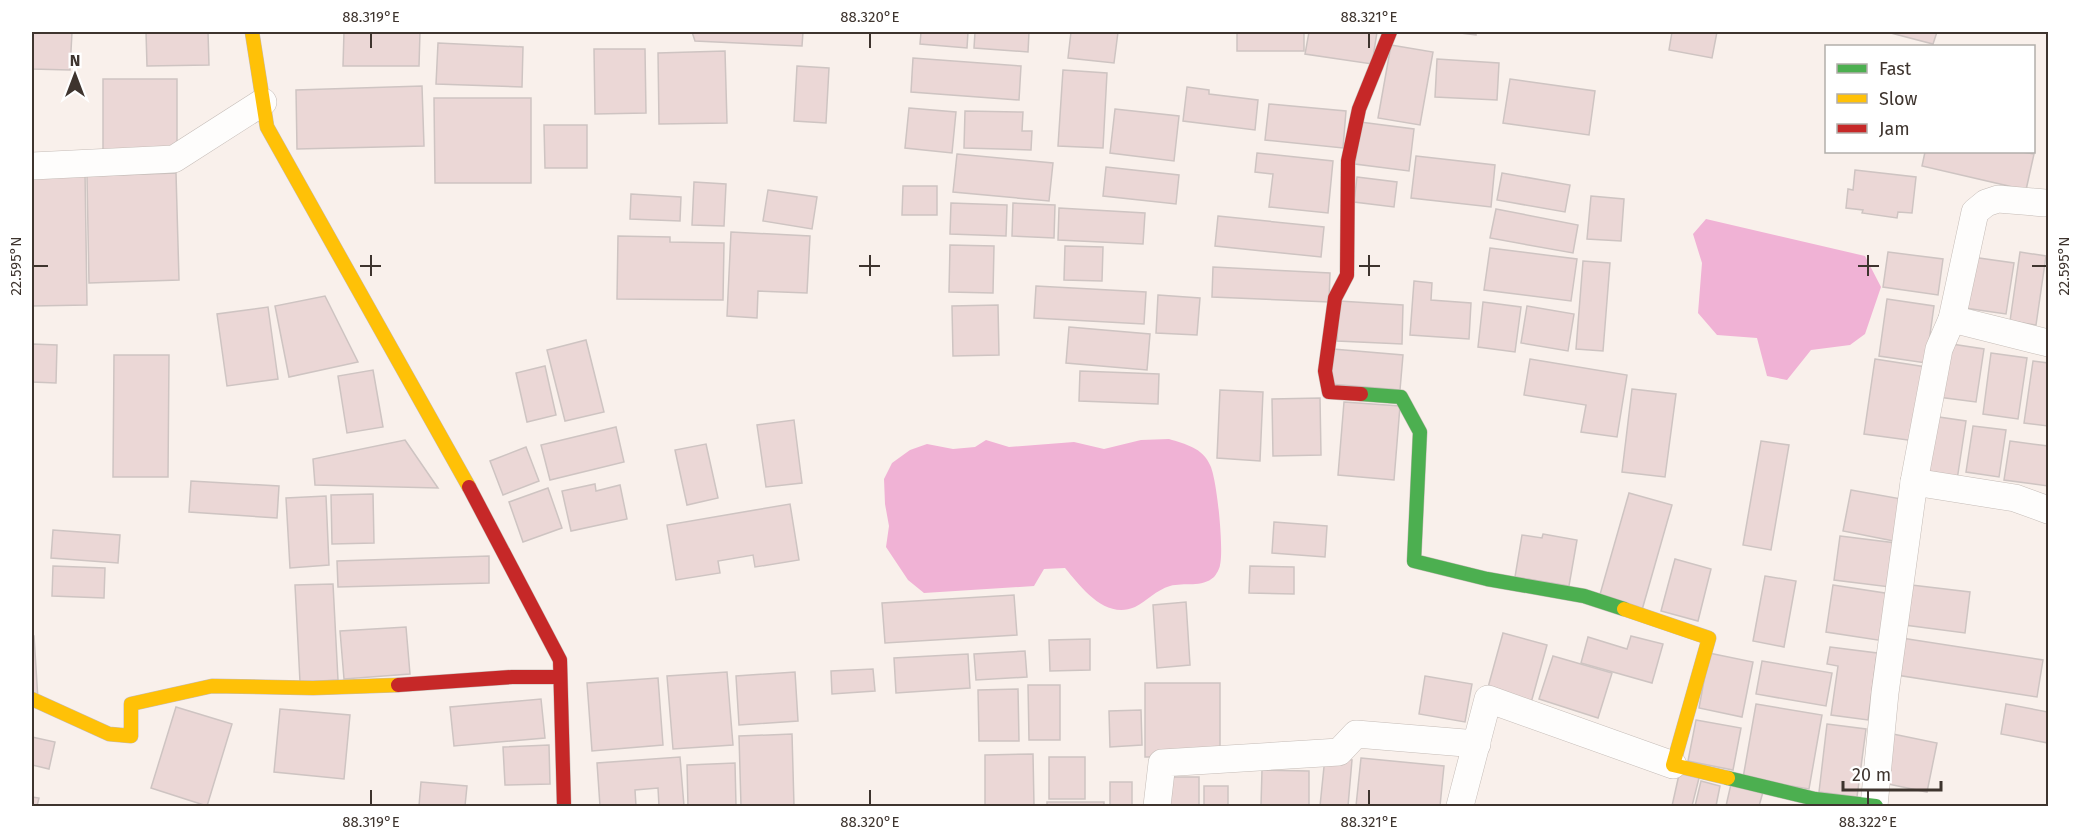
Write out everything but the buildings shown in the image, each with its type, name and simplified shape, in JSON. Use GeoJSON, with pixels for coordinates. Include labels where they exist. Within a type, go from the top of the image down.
{"type":"FeatureCollection","features":[{"type":"Feature","properties":{"kind":"street"},"geometry":{"type":"LineString","coordinates":[[252,32],[267,127],[444,440],[560,660],[564,807]]}},
{"type":"Feature","properties":{"kind":"street"},"geometry":{"type":"LineString","coordinates":[[1390,32],[1359,109],[1348,160],[1347,274],[1335,298],[1325,371],[1329,392],[1401,397],[1420,432],[1414,561],[1487,579],[1584,596],[1710,639],[1672,765]]}},
{"type":"Feature","properties":{"kind":"street"},"geometry":{"type":"LineString","coordinates":[[32,166],[174,159],[263,102]]}},
{"type":"Feature","properties":{"kind":"street"},"geometry":{"type":"LineString","coordinates":[[1460,807],[1488,699],[1672,765],[1804,797],[1875,806],[1885,693],[1914,482],[1939,349],[1952,319],[1975,212],[1986,202],[1998,199],[2047,196]]}},
{"type":"Feature","properties":{"kind":"street"},"geometry":{"type":"LineString","coordinates":[[1952,319],[2049,343]]}},
{"type":"Feature","properties":{"kind":"street"},"geometry":{"type":"LineString","coordinates":[[1914,482],[2015,498],[2049,510]]}},
{"type":"Feature","properties":{"kind":"street"},"geometry":{"type":"LineString","coordinates":[[32,699],[109,734],[131,736],[131,704],[212,686],[313,688],[403,685],[512,677],[560,677]]}},
{"type":"Feature","properties":{"kind":"street"},"geometry":{"type":"LineString","coordinates":[[1157,807],[1162,763],[1339,752],[1356,734],[1477,744]]}},
{"type":"Feature","properties":{"kind":"shaded area"},"geometry":{"type":"Polygon","coordinates":[[[1706,219],[1865,256],[1881,287],[1865,334],[1850,345],[1811,350],[1787,380],[1767,376],[1757,338],[1717,335],[1698,313],[1702,263],[1693,234],[1706,219]]]}},
{"type":"Feature","properties":{"kind":"shaded area"},"geometry":{"type":"Polygon","coordinates":[[[1169,439],[1203,454],[1213,472],[1219,514],[1221,557],[1216,575],[1204,582],[1170,586],[1135,607],[1124,610],[1114,609],[1095,600],[1065,568],[1044,569],[1034,586],[924,593],[908,580],[886,547],[889,526],[884,479],[892,463],[910,450],[927,444],[953,449],[975,447],[986,440],[1009,447],[1074,442],[1104,449],[1141,440],[1169,439]]]}},
{"type":"Feature","properties":{"kind":"traffic: fast"},"geometry":{"type":"LineString","coordinates":[[1361,394],[1401,397],[1420,432],[1414,561],[1487,579],[1584,596],[1624,609]]}},
{"type":"Feature","properties":{"kind":"traffic: fast"},"geometry":{"type":"LineString","coordinates":[[1728,778],[1815,799],[1876,806]]}},
{"type":"Feature","properties":{"kind":"traffic: slow"},"geometry":{"type":"LineString","coordinates":[[252,32],[267,127],[469,487]]}},
{"type":"Feature","properties":{"kind":"traffic: slow"},"geometry":{"type":"LineString","coordinates":[[1624,609],[1709,638],[1673,765],[1728,778]]}},
{"type":"Feature","properties":{"kind":"traffic: slow"},"geometry":{"type":"LineString","coordinates":[[32,699],[109,734],[131,736],[131,704],[212,686],[313,688],[398,685]]}},
{"type":"Feature","properties":{"kind":"traffic: jam"},"geometry":{"type":"LineString","coordinates":[[1361,394],[1329,392],[1325,371],[1335,298],[1347,275],[1348,161],[1359,109],[1390,32]]}},
{"type":"Feature","properties":{"kind":"traffic: jam"},"geometry":{"type":"LineString","coordinates":[[469,487],[560,660],[564,806]]}},
{"type":"Feature","properties":{"kind":"traffic: jam"},"geometry":{"type":"LineString","coordinates":[[398,685],[512,677],[560,677]]}}]}
